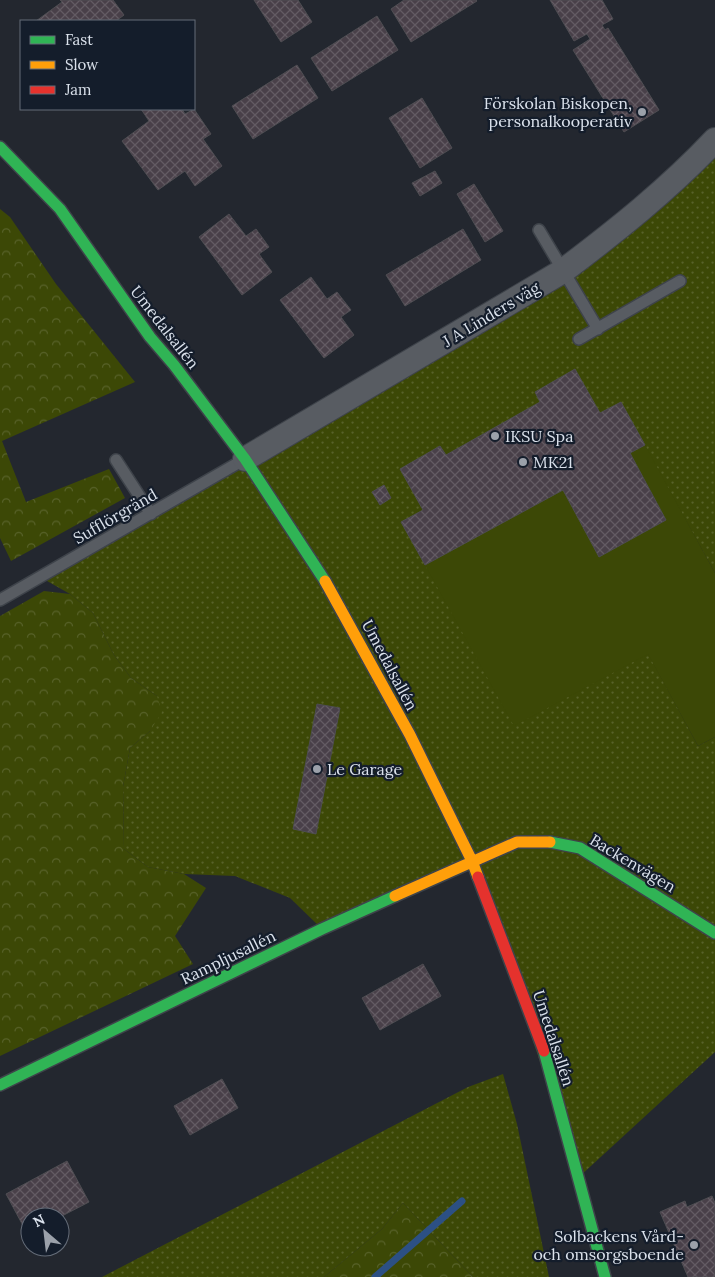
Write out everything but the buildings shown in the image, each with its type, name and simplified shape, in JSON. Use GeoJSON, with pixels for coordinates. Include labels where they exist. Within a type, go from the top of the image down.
{"type":"FeatureCollection","features":[{"type":"Feature","properties":{"kind":"street","name":"J A Linders väg"},"geometry":{"type":"LineString","coordinates":[[245,458],[507,306],[563,271],[607,238],[688,170],[715,140]]}},
{"type":"Feature","properties":{"kind":"street","name":"Umedalsallén"},"geometry":{"type":"LineString","coordinates":[[0,147],[60,209],[150,337],[174,365],[245,458],[331,590],[410,735],[472,861],[542,1043],[591,1222],[604,1277]]}},
{"type":"Feature","properties":{"kind":"street","name":"Backenvägen"},"geometry":{"type":"LineString","coordinates":[[472,861],[517,842],[547,841],[580,848],[715,933]]}},
{"type":"Feature","properties":{"kind":"street","name":"Rampljusallén"},"geometry":{"type":"LineString","coordinates":[[0,1085],[322,929],[472,861]]}},
{"type":"Feature","properties":{"kind":"lane"},"geometry":{"type":"LineString","coordinates":[[538,230],[598,329]]}},
{"type":"Feature","properties":{"kind":"lane"},"geometry":{"type":"LineString","coordinates":[[579,339],[680,281]]}},
{"type":"Feature","properties":{"kind":"lane","name":"Sufflörgränd"},"geometry":{"type":"LineString","coordinates":[[1,596],[151,514],[245,458]]}},
{"type":"Feature","properties":{"kind":"lane"},"geometry":{"type":"LineString","coordinates":[[116,460],[151,514]]}},
{"type":"Feature","properties":{"kind":"green space"},"geometry":{"type":"Polygon","coordinates":[[[715,140],[715,573],[644,445],[630,453],[666,520],[599,557],[698,746],[715,737],[715,1052],[579,1177],[472,861],[322,929],[290,898],[235,876],[184,874],[148,867],[124,849],[123,787],[130,748],[150,731],[157,696],[131,678],[114,655],[93,613],[70,594],[40,577],[507,306],[715,140]]]}},
{"type":"Feature","properties":{"kind":"green space"},"geometry":{"type":"Polygon","coordinates":[[[0,209],[10,217],[56,284],[135,382],[2,441],[26,502],[109,469],[125,498],[11,561],[0,538],[0,209]]]}},
{"type":"Feature","properties":{"kind":"green space"},"geometry":{"type":"Polygon","coordinates":[[[645,445],[715,573],[715,737],[698,746],[648,654],[514,726],[425,565],[563,490],[599,557],[666,520],[630,453],[645,445]]]}},
{"type":"Feature","properties":{"kind":"green space"},"geometry":{"type":"Polygon","coordinates":[[[44,591],[70,594],[93,613],[114,655],[131,678],[157,696],[162,712],[150,731],[130,748],[123,787],[124,849],[148,867],[184,874],[206,888],[175,936],[193,964],[0,1056],[0,616],[44,591]]]}},
{"type":"Feature","properties":{"kind":"green space"},"geometry":{"type":"Polygon","coordinates":[[[503,1074],[517,1124],[549,1277],[473,1277],[403,1203],[382,1229],[324,1277],[102,1277],[468,1087],[503,1074]]]}},
{"type":"Feature","properties":{"kind":"green space"},"geometry":{"type":"Polygon","coordinates":[[[403,1203],[473,1277],[324,1277],[382,1229],[403,1203]]]}},
{"type":"Feature","properties":{"kind":"waterway"},"geometry":{"type":"LineString","coordinates":[[375,1277],[462,1201]]}},
{"type":"Feature","properties":{"kind":"traffic: fast"},"geometry":{"type":"LineString","coordinates":[[0,147],[60,209],[150,337],[174,365],[245,459],[325,581]]}},
{"type":"Feature","properties":{"kind":"traffic: fast"},"geometry":{"type":"LineString","coordinates":[[550,842],[580,848],[715,933]]}},
{"type":"Feature","properties":{"kind":"traffic: fast"},"geometry":{"type":"LineString","coordinates":[[0,1085],[322,929],[395,896]]}},
{"type":"Feature","properties":{"kind":"traffic: fast"},"geometry":{"type":"LineString","coordinates":[[544,1051],[605,1277]]}},
{"type":"Feature","properties":{"kind":"traffic: slow"},"geometry":{"type":"LineString","coordinates":[[325,581],[410,735],[478,877]]}},
{"type":"Feature","properties":{"kind":"traffic: slow"},"geometry":{"type":"LineString","coordinates":[[395,896],[517,842],[550,842]]}},
{"type":"Feature","properties":{"kind":"traffic: jam"},"geometry":{"type":"LineString","coordinates":[[478,877],[544,1051]]}},
{"type":"Feature","properties":{"kind":"place","name":"Förskolan Biskopen, personalkooperativ"},"geometry":{"type":"Point","coordinates":[642,112]}},
{"type":"Feature","properties":{"kind":"place","name":"IKSU Spa"},"geometry":{"type":"Point","coordinates":[495,436]}},
{"type":"Feature","properties":{"kind":"place","name":"MK21"},"geometry":{"type":"Point","coordinates":[523,462]}},
{"type":"Feature","properties":{"kind":"place","name":"Le Garage"},"geometry":{"type":"Point","coordinates":[317,769]}},
{"type":"Feature","properties":{"kind":"place","name":"Solbackens Vård- och omsorgsboende"},"geometry":{"type":"Point","coordinates":[694,1245]}}]}
